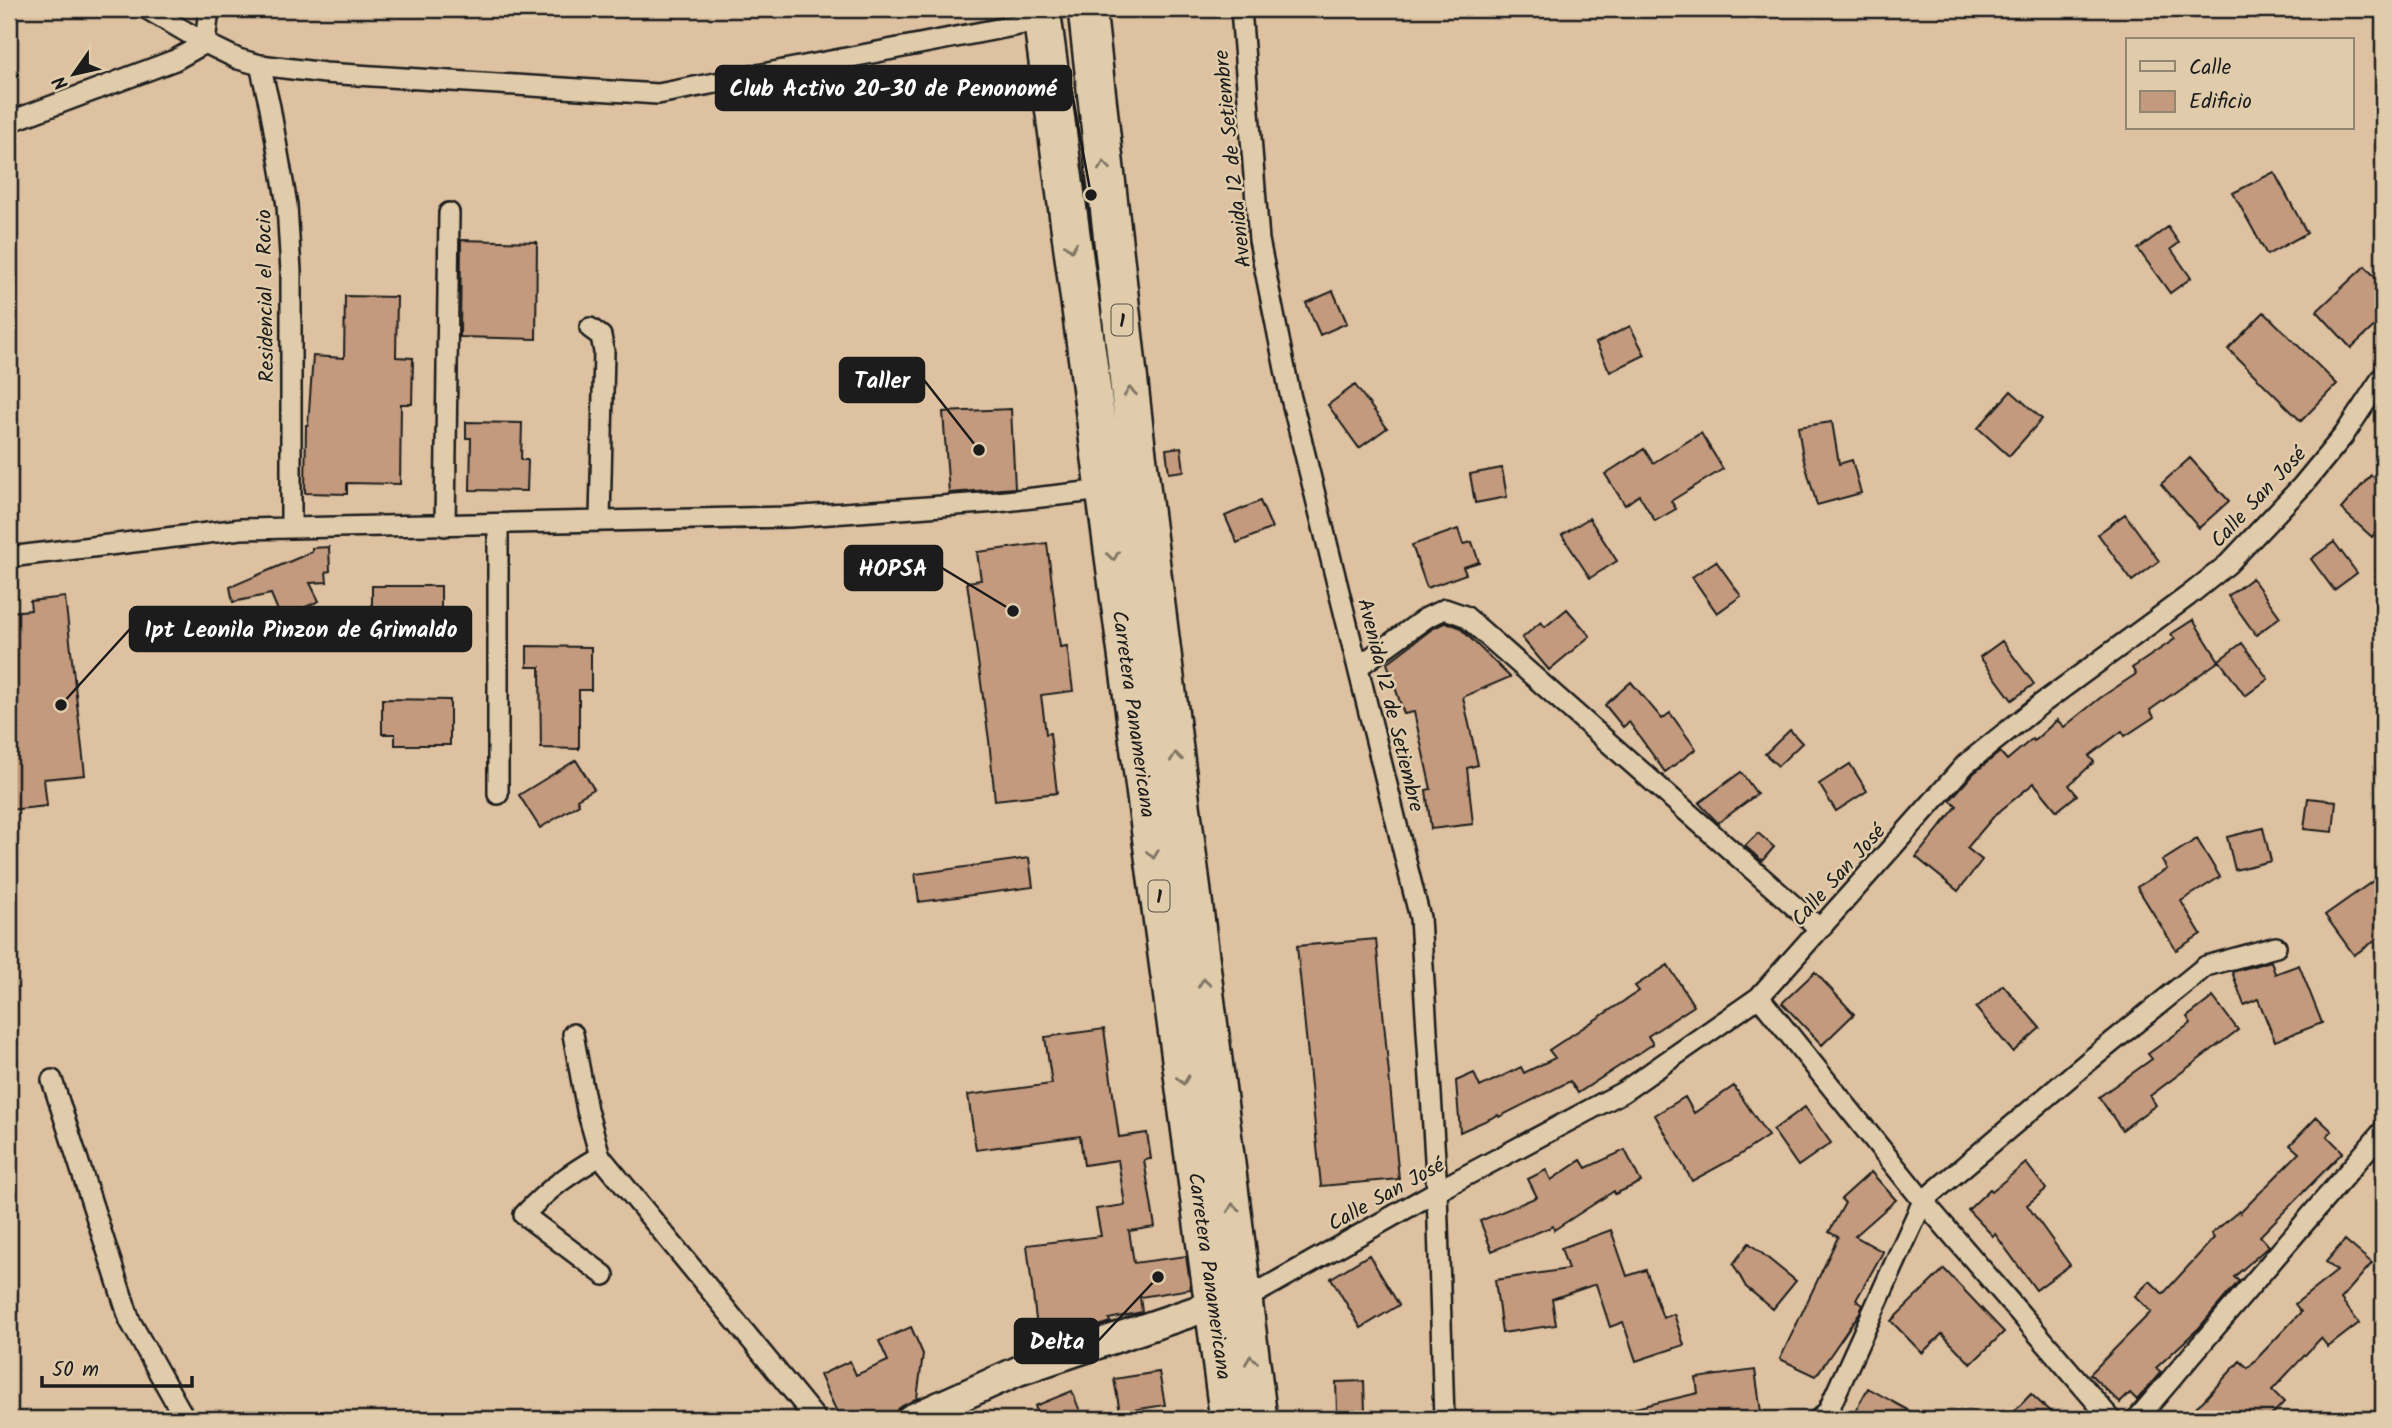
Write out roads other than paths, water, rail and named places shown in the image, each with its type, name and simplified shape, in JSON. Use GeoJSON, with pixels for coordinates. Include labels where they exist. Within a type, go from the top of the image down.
{"type":"FeatureCollection","features":[{"type":"Feature","properties":{"kind":"highway","name":"Carretera Panamericana"},"geometry":{"type":"LineString","coordinates":[[1087,9],[1136,446],[1240,1262],[1230,1291],[1221,1301],[1229,1302]]}},
{"type":"Feature","properties":{"kind":"highway","name":"Carretera Panamericana"},"geometry":{"type":"LineString","coordinates":[[1031,14],[1052,89],[1104,490],[1229,1302],[1258,1419]]}},
{"type":"Feature","properties":{"kind":"highway"},"geometry":{"type":"LineString","coordinates":[[1104,490],[1115,486],[1123,478],[1136,446]]}},
{"type":"Feature","properties":{"kind":"highway","name":"Carretera Panamericana"},"geometry":{"type":"LineString","coordinates":[[1229,1302],[1229,1419]]}},
{"type":"Feature","properties":{"kind":"street"},"geometry":{"type":"LineString","coordinates":[[147,9],[205,43],[238,59],[260,65],[325,73],[658,94],[1031,14]]}},
{"type":"Feature","properties":{"kind":"street"},"geometry":{"type":"LineString","coordinates":[[205,43],[209,9]]}},
{"type":"Feature","properties":{"kind":"street","name":"Avenida 12 de Setiembre"},"geometry":{"type":"LineString","coordinates":[[1241,9],[1259,240],[1290,394],[1420,918],[1437,1191],[1444,1419]]}},
{"type":"Feature","properties":{"kind":"street"},"geometry":{"type":"LineString","coordinates":[[9,122],[175,60],[205,43]]}},
{"type":"Feature","properties":{"kind":"street","name":"Residencial el Rocio"},"geometry":{"type":"LineString","coordinates":[[260,65],[287,205],[291,271],[291,528]]}},
{"type":"Feature","properties":{"kind":"street"},"geometry":{"type":"LineString","coordinates":[[445,526],[449,213]]}},
{"type":"Feature","properties":{"kind":"street"},"geometry":{"type":"LineString","coordinates":[[590,328],[601,336],[604,352],[600,520]]}},
{"type":"Feature","properties":{"kind":"street","name":"Calle San José"},"geometry":{"type":"LineString","coordinates":[[1229,1302],[1623,1092],[1759,997],[1966,764],[2041,704],[2228,564],[2302,486],[2344,435],[2383,376]]}},
{"type":"Feature","properties":{"kind":"street"},"geometry":{"type":"LineString","coordinates":[[9,557],[241,529],[789,517],[997,502],[1104,490]]}},
{"type":"Feature","properties":{"kind":"street"},"geometry":{"type":"LineString","coordinates":[[498,524],[498,794]]}},
{"type":"Feature","properties":{"kind":"street"},"geometry":{"type":"LineString","coordinates":[[1358,667],[1426,618],[1445,609],[1465,616],[1820,929]]}},
{"type":"Feature","properties":{"kind":"street"},"geometry":{"type":"LineString","coordinates":[[1819,1419],[1828,1411],[1923,1201],[2206,966],[2276,947]]}},
{"type":"Feature","properties":{"kind":"street"},"geometry":{"type":"LineString","coordinates":[[1759,997],[1923,1201],[2111,1419]]}},
{"type":"Feature","properties":{"kind":"street"},"geometry":{"type":"LineString","coordinates":[[573,1034],[587,1110],[600,1156],[816,1419]]}},
{"type":"Feature","properties":{"kind":"street"},"geometry":{"type":"LineString","coordinates":[[52,1080],[130,1321],[184,1419]]}},
{"type":"Feature","properties":{"kind":"street"},"geometry":{"type":"LineString","coordinates":[[2137,1419],[2383,1131]]}},
{"type":"Feature","properties":{"kind":"street"},"geometry":{"type":"LineString","coordinates":[[600,1156],[566,1176],[524,1215],[604,1275]]}},
{"type":"Feature","properties":{"kind":"street"},"geometry":{"type":"LineString","coordinates":[[911,1419],[1018,1371],[1229,1302]]}},
{"type":"Feature","properties":{"kind":"place","name":"Club Activo 20-30 de Penonomé"},"geometry":{"type":"Point","coordinates":[1091,195]}},
{"type":"Feature","properties":{"kind":"place","name":"Taller"},"geometry":{"type":"Point","coordinates":[979,450]}},
{"type":"Feature","properties":{"kind":"place","name":"HOPSA"},"geometry":{"type":"Point","coordinates":[1013,611]}},
{"type":"Feature","properties":{"kind":"place","name":"Ipt Leonila Pinzon de Grimaldo"},"geometry":{"type":"Point","coordinates":[61,705]}},
{"type":"Feature","properties":{"kind":"place","name":"Delta"},"geometry":{"type":"Point","coordinates":[1158,1277]}}]}
